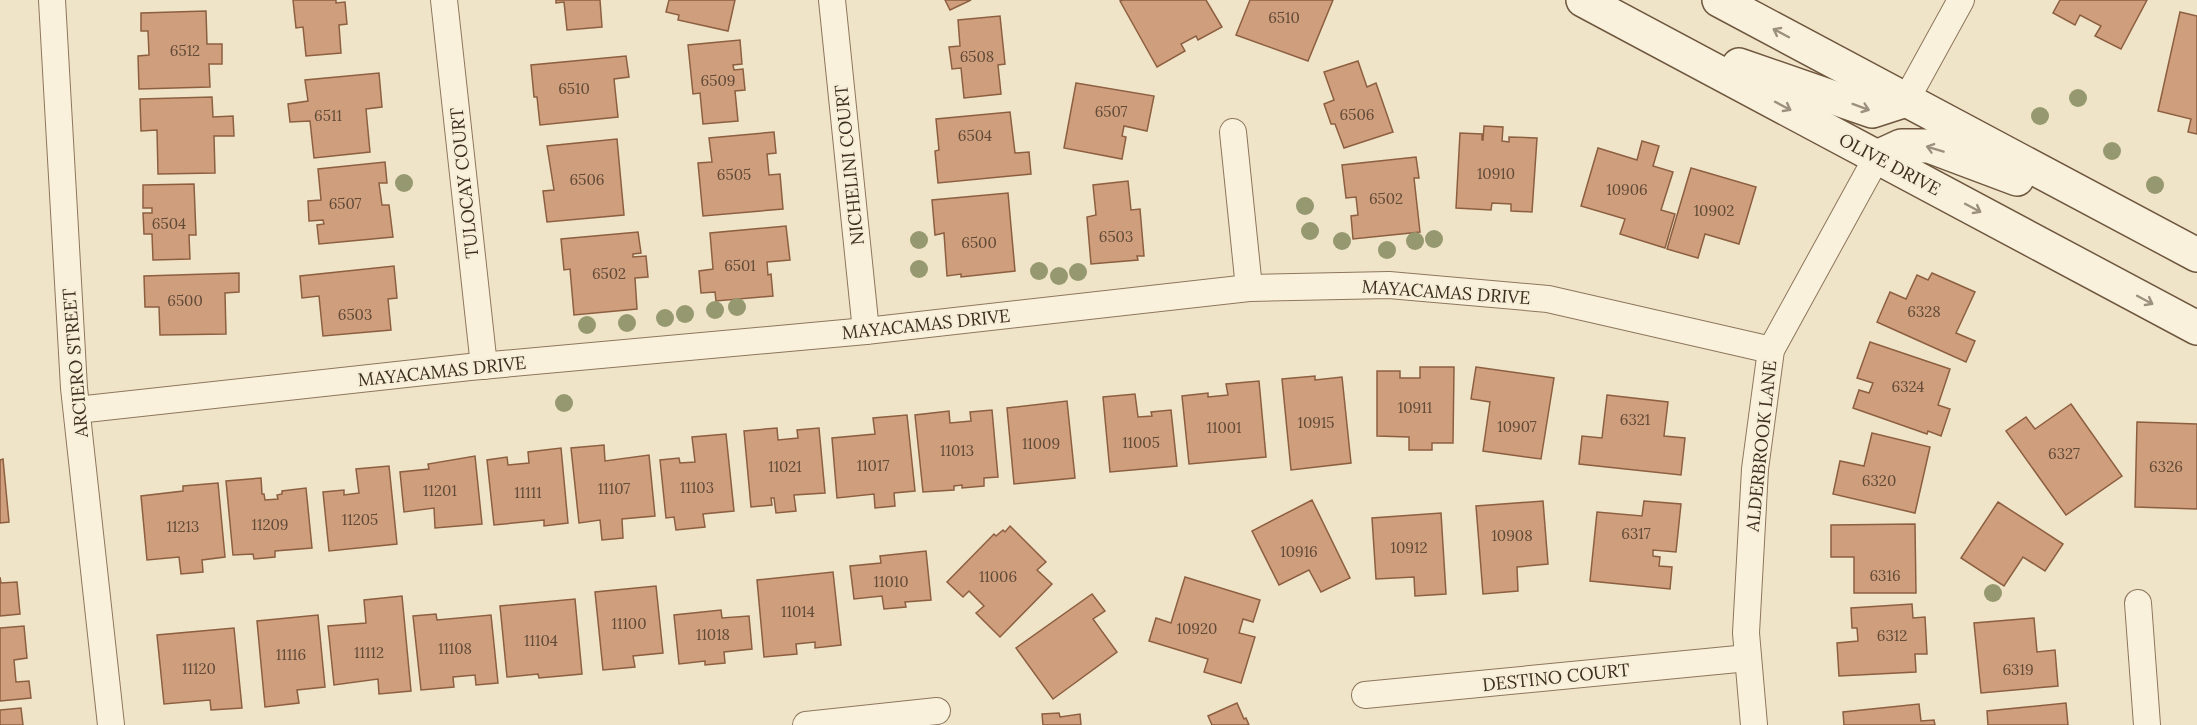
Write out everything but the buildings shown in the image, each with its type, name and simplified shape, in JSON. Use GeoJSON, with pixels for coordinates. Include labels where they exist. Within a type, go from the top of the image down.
{"type":"FeatureCollection","features":[{"type":"Feature","properties":{"kind":"main road","name":"OLIVE DRIVE"},"geometry":{"type":"LineString","coordinates":[[1583,0],[2197,327]]}},
{"type":"Feature","properties":{"kind":"main road"},"geometry":{"type":"LineString","coordinates":[[1719,0],[2197,255]]}},
{"type":"Feature","properties":{"kind":"main road"},"geometry":{"type":"LineString","coordinates":[[1646,34],[1872,111],[1906,100]]}},
{"type":"Feature","properties":{"kind":"main road"},"geometry":{"type":"LineString","coordinates":[[1878,157],[1901,146],[1929,146],[2147,229]]}},
{"type":"Feature","properties":{"kind":"street","name":"ARCIERO STREET"},"geometry":{"type":"LineString","coordinates":[[52,0],[77,410],[111,725]]}},
{"type":"Feature","properties":{"kind":"street","name":"TULOCAY COURT"},"geometry":{"type":"LineString","coordinates":[[444,0],[484,366]]}},
{"type":"Feature","properties":{"kind":"street","name":"NICHELINI COURT"},"geometry":{"type":"LineString","coordinates":[[832,0],[866,331]]}},
{"type":"Feature","properties":{"kind":"street"},"geometry":{"type":"LineString","coordinates":[[1906,100],[1960,0]]}},
{"type":"Feature","properties":{"kind":"street"},"geometry":{"type":"LineString","coordinates":[[1233,132],[1249,288]]}},
{"type":"Feature","properties":{"kind":"street","name":"ALDERBROOK LANE"},"geometry":{"type":"LineString","coordinates":[[1754,725],[1746,633],[1755,469],[1771,350],[1878,157]]}},
{"type":"Feature","properties":{"kind":"street","name":"MAYACAMAS DRIVE"},"geometry":{"type":"LineString","coordinates":[[77,410],[484,366],[866,331],[1249,288],[1389,285],[1548,299],[1771,350]]}},
{"type":"Feature","properties":{"kind":"street"},"geometry":{"type":"LineString","coordinates":[[2138,603],[2147,725]]}},
{"type":"Feature","properties":{"kind":"street","name":"DESTINO COURT"},"geometry":{"type":"LineString","coordinates":[[1365,695],[1748,658]]}},
{"type":"Feature","properties":{"kind":"street"},"geometry":{"type":"LineString","coordinates":[[806,725],[937,711]]}}]}
